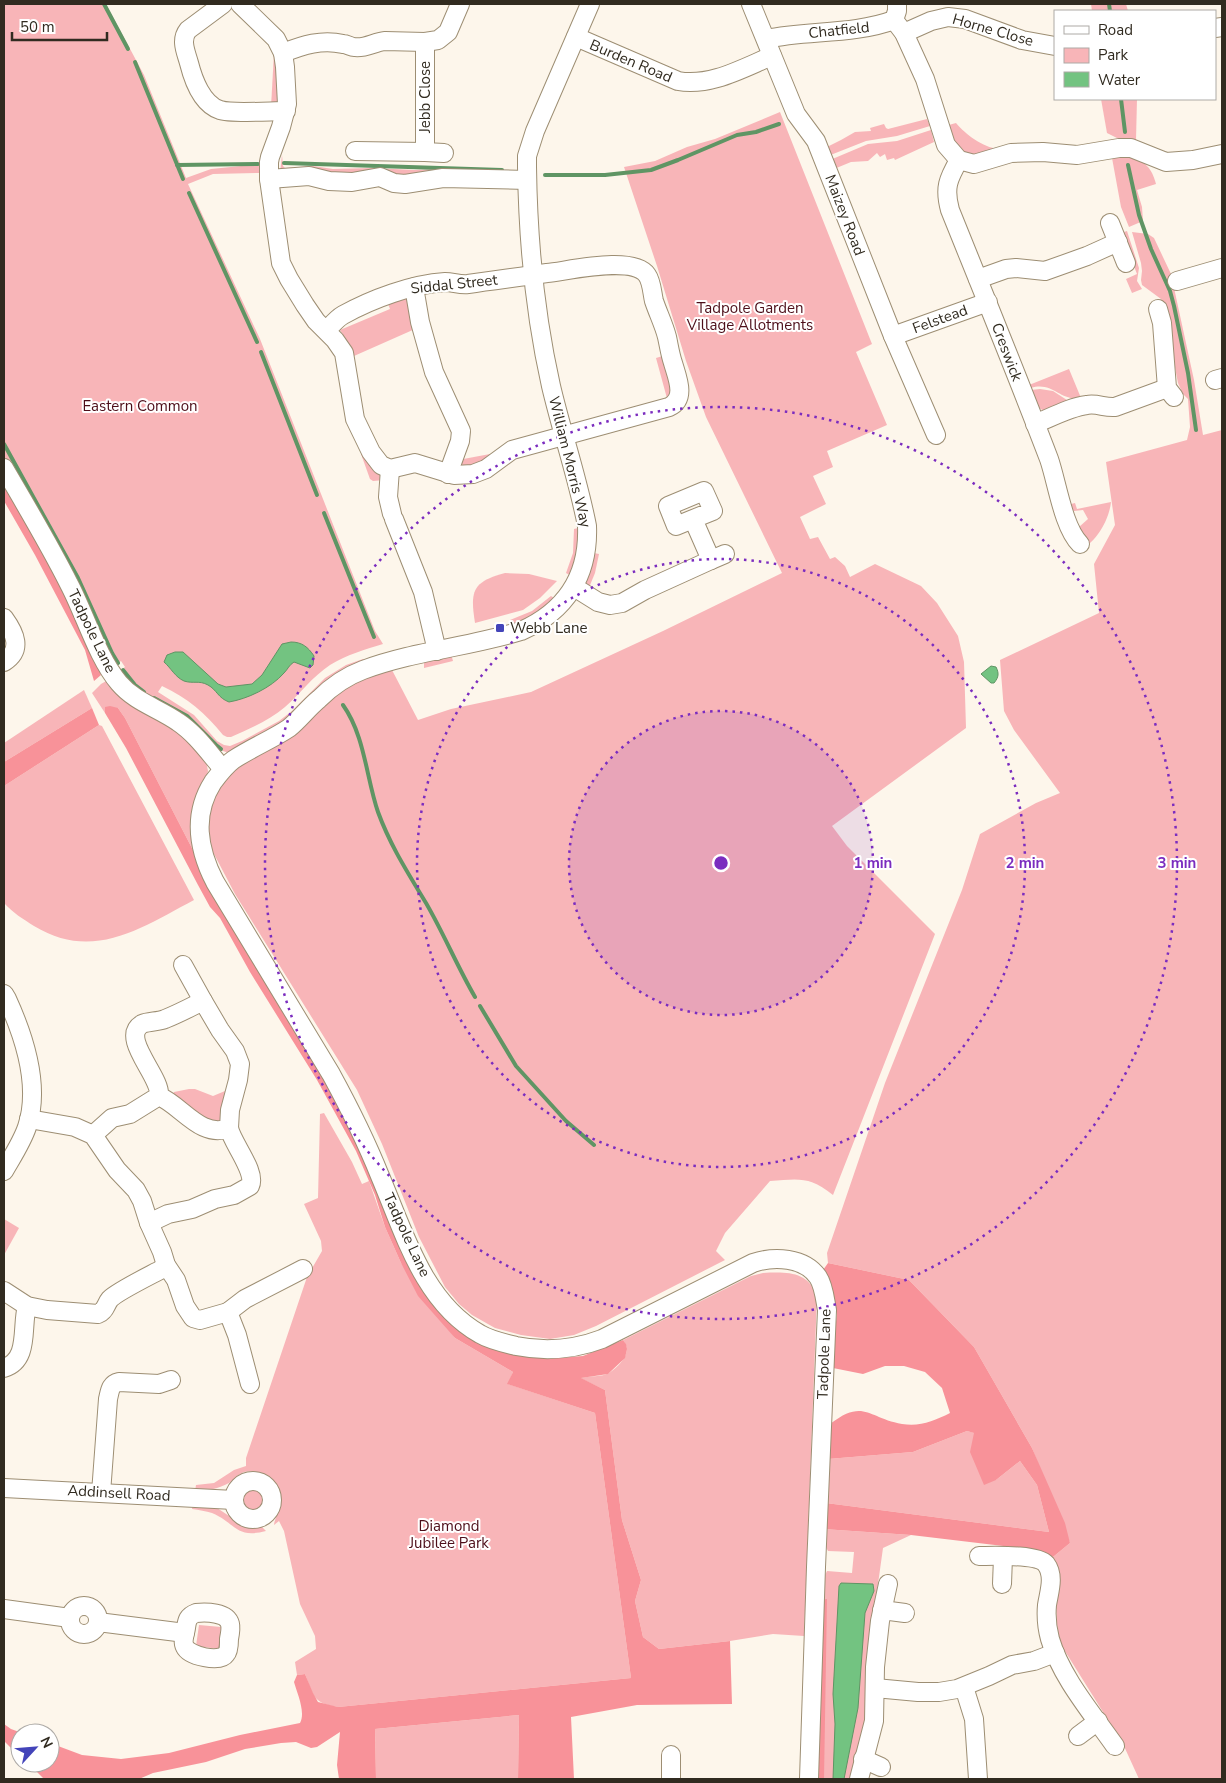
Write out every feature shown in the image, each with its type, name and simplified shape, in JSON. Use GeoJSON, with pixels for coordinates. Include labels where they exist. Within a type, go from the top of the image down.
{"type":"FeatureCollection","features":[{"type":"Feature","properties":{"kind":"street"},"geometry":{"type":"LineString","coordinates":[[223,4],[184,34],[188,59],[200,90],[210,104],[222,111],[286,112]]}},
{"type":"Feature","properties":{"kind":"street"},"geometry":{"type":"LineString","coordinates":[[240,4],[272,35],[283,53],[288,98],[286,112],[270,157],[270,179],[282,263],[289,279],[305,305],[340,346],[346,356],[353,414],[374,457],[380,465],[390,469],[415,463],[448,474],[461,476],[486,469],[512,450],[564,436]]}},
{"type":"Feature","properties":{"kind":"street"},"geometry":{"type":"LineString","coordinates":[[283,53],[313,43],[337,43],[355,48],[370,46],[378,42],[434,42],[445,35],[460,4]]}},
{"type":"Feature","properties":{"kind":"street","name":"William Morris Way"},"geometry":{"type":"LineString","coordinates":[[223,769],[234,760],[288,728],[325,693],[350,676],[377,665],[526,629],[556,610],[574,587],[585,559],[588,543],[587,526],[545,354],[534,275],[527,156],[555,84],[590,4]]}},
{"type":"Feature","properties":{"kind":"street","name":"Maizey Road"},"geometry":{"type":"LineString","coordinates":[[750,4],[796,114],[816,141],[932,433]]}},
{"type":"Feature","properties":{"kind":"street","name":"Horne Close"},"geometry":{"type":"LineString","coordinates":[[898,19],[931,21],[948,17],[965,19],[1022,40],[1054,46]]}},
{"type":"Feature","properties":{"kind":"street"},"geometry":{"type":"LineString","coordinates":[[898,19],[925,78],[946,145],[959,160],[974,164],[1011,153],[1043,152],[1077,155],[1119,148],[1131,148],[1166,162],[1192,160],[1222,154]]}},
{"type":"Feature","properties":{"kind":"street","name":"Chatfield"},"geometry":{"type":"LineString","coordinates":[[766,39],[783,35],[875,27],[898,19]]}},
{"type":"Feature","properties":{"kind":"street","name":"Burden Road"},"geometry":{"type":"LineString","coordinates":[[576,37],[678,81],[691,84],[707,81],[772,56]]}},
{"type":"Feature","properties":{"kind":"street","name":"Jebb Close"},"geometry":{"type":"LineString","coordinates":[[425,42],[426,152]]}},
{"type":"Feature","properties":{"kind":"street","name":"Jebb Close"},"geometry":{"type":"LineString","coordinates":[[355,151],[444,153]]}},
{"type":"Feature","properties":{"kind":"street","name":"Creswick"},"geometry":{"type":"LineString","coordinates":[[959,160],[948,180],[946,196],[950,210],[1035,424],[1072,532],[1080,544]]}},
{"type":"Feature","properties":{"kind":"street"},"geometry":{"type":"LineString","coordinates":[[270,179],[309,176],[329,181],[352,182],[380,177],[394,183],[405,184],[443,178],[527,180]]}},
{"type":"Feature","properties":{"kind":"street"},"geometry":{"type":"LineString","coordinates":[[1110,223],[1126,263]]}},
{"type":"Feature","properties":{"kind":"street"},"geometry":{"type":"LineString","coordinates":[[978,280],[1011,269],[1045,271],[1087,256],[1118,242]]}},
{"type":"Feature","properties":{"kind":"street","name":"Siddal Street"},"geometry":{"type":"LineString","coordinates":[[326,331],[341,316],[397,291],[414,287],[444,282],[461,285],[587,266],[639,268],[646,273],[666,336],[679,383],[679,398],[675,404],[564,436]]}},
{"type":"Feature","properties":{"kind":"street"},"geometry":{"type":"LineString","coordinates":[[1176,281],[1222,268]]}},
{"type":"Feature","properties":{"kind":"street"},"geometry":{"type":"LineString","coordinates":[[414,287],[420,322],[434,372],[461,431],[460,441],[448,474]]}},
{"type":"Feature","properties":{"kind":"street","name":"Felstead"},"geometry":{"type":"LineString","coordinates":[[893,336],[988,302]]}},
{"type":"Feature","properties":{"kind":"street"},"geometry":{"type":"LineString","coordinates":[[1035,424],[1076,407],[1096,404],[1109,408],[1170,392],[1162,323],[1158,309]]}},
{"type":"Feature","properties":{"kind":"street","name":"Tadpole Lane"},"geometry":{"type":"LineString","coordinates":[[4,468],[70,585],[101,652],[117,680],[127,692],[140,702],[184,726],[223,769],[204,798],[198,823],[201,847],[209,871],[348,1105],[421,1270],[433,1290],[463,1324],[482,1336],[507,1344],[540,1350],[565,1349],[602,1339],[753,1263],[763,1260],[794,1261],[808,1266],[818,1277],[827,1310],[809,1779]]}},
{"type":"Feature","properties":{"kind":"street"},"geometry":{"type":"LineString","coordinates":[[390,469],[388,497],[393,516],[422,592],[437,651]]}},
{"type":"Feature","properties":{"kind":"street"},"geometry":{"type":"LineString","coordinates":[[574,587],[598,602],[610,605],[622,603],[645,590],[718,557],[693,519]]}},
{"type":"Feature","properties":{"kind":"street"},"geometry":{"type":"LineString","coordinates":[[4,618],[13,633],[16,648],[12,656],[4,662]]}},
{"type":"Feature","properties":{"kind":"street"},"geometry":{"type":"LineString","coordinates":[[149,1223],[168,1214],[192,1209],[215,1199],[234,1195],[250,1186],[252,1180],[250,1171],[231,1136],[229,1128],[230,1110],[240,1064],[235,1051],[216,1024],[183,965]]}},
{"type":"Feature","properties":{"kind":"street"},"geometry":{"type":"LineString","coordinates":[[4,994],[19,1026],[27,1053],[31,1086],[29,1119],[23,1136],[4,1171]]}},
{"type":"Feature","properties":{"kind":"street"},"geometry":{"type":"LineString","coordinates":[[159,1096],[158,1084],[137,1047],[136,1032],[145,1023],[166,1018],[203,1001]]}},
{"type":"Feature","properties":{"kind":"street"},"geometry":{"type":"LineString","coordinates":[[159,1096],[203,1126],[217,1130],[229,1128]]}},
{"type":"Feature","properties":{"kind":"street"},"geometry":{"type":"LineString","coordinates":[[93,1135],[112,1118],[130,1114],[159,1096]]}},
{"type":"Feature","properties":{"kind":"street"},"geometry":{"type":"LineString","coordinates":[[29,1119],[75,1127],[93,1135],[142,1200],[149,1223],[166,1264],[176,1280],[185,1306],[193,1318],[200,1320],[228,1312],[244,1299],[302,1269]]}},
{"type":"Feature","properties":{"kind":"street"},"geometry":{"type":"LineString","coordinates":[[4,1291],[27,1306],[47,1310],[98,1314],[104,1311],[108,1301],[116,1295],[162,1269],[166,1264]]}},
{"type":"Feature","properties":{"kind":"street"},"geometry":{"type":"LineString","coordinates":[[4,1368],[13,1364],[20,1357],[24,1316],[27,1306]]}},
{"type":"Feature","properties":{"kind":"street"},"geometry":{"type":"LineString","coordinates":[[228,1312],[237,1335],[250,1384]]}},
{"type":"Feature","properties":{"kind":"street"},"geometry":{"type":"LineString","coordinates":[[102,1492],[108,1399],[112,1386],[119,1382],[159,1384],[171,1380]]}},
{"type":"Feature","properties":{"kind":"street","name":"Addinsell Road"},"geometry":{"type":"LineString","coordinates":[[4,1488],[234,1500]]}},
{"type":"Feature","properties":{"kind":"street"},"geometry":{"type":"LineString","coordinates":[[979,1556],[1036,1559],[1042,1561],[1049,1569],[1051,1581],[1047,1605],[1048,1628],[1055,1653],[1074,1688],[1114,1746]]}},
{"type":"Feature","properties":{"kind":"street"},"geometry":{"type":"LineString","coordinates":[[1002,1584],[1003,1557]]}},
{"type":"Feature","properties":{"kind":"street"},"geometry":{"type":"LineString","coordinates":[[859,1779],[874,1721],[875,1667],[882,1610],[888,1584]]}},
{"type":"Feature","properties":{"kind":"street"},"geometry":{"type":"LineString","coordinates":[[4,1609],[70,1618],[74,1630],[84,1634],[91,1632],[98,1622],[185,1633]]}},
{"type":"Feature","properties":{"kind":"street"},"geometry":{"type":"LineString","coordinates":[[882,1610],[905,1613]]}},
{"type":"Feature","properties":{"kind":"street"},"geometry":{"type":"LineString","coordinates":[[875,1688],[930,1692],[964,1687],[1012,1665],[1034,1661],[1055,1653]]}},
{"type":"Feature","properties":{"kind":"street"},"geometry":{"type":"LineString","coordinates":[[964,1687],[974,1719],[978,1779]]}},
{"type":"Feature","properties":{"kind":"street"},"geometry":{"type":"LineString","coordinates":[[1078,1736],[1098,1721]]}},
{"type":"Feature","properties":{"kind":"street"},"geometry":{"type":"LineString","coordinates":[[670,1779],[671,1755]]}},
{"type":"Feature","properties":{"kind":"street"},"geometry":{"type":"LineString","coordinates":[[863,1759],[881,1767]]}},
{"type":"Feature","properties":{"kind":"green space","name":"Eastern Common"},"geometry":{"type":"Polygon","coordinates":[[[4,4],[106,4],[144,75],[186,178],[211,169],[261,164],[261,172],[259,173],[213,174],[188,184],[260,339],[375,631],[383,644],[336,661],[318,675],[279,712],[231,737],[223,735],[203,713],[188,701],[162,686],[158,692],[194,715],[217,741],[230,746],[279,721],[292,711],[325,678],[346,665],[363,659],[368,662],[288,721],[229,753],[217,749],[150,700],[118,672],[125,667],[121,661],[115,665],[4,456],[4,4]]]}},
{"type":"Feature","properties":{"kind":"green space"},"geometry":{"type":"Polygon","coordinates":[[[1091,4],[1126,4],[1128,10],[1092,10],[1091,4]]]}},
{"type":"Feature","properties":{"kind":"green space"},"geometry":{"type":"Polygon","coordinates":[[[274,53],[282,100],[271,107],[274,53]]]}},
{"type":"Feature","properties":{"kind":"green space"},"geometry":{"type":"Polygon","coordinates":[[[1101,100],[1137,100],[1136,140],[1119,139],[1107,133],[1101,100]]]}},
{"type":"Feature","properties":{"kind":"green space","name":"Tadpole Garden Village Allotments"},"geometry":{"type":"Polygon","coordinates":[[[780,112],[872,344],[856,352],[887,425],[827,451],[833,467],[813,476],[826,504],[800,517],[810,539],[818,537],[830,559],[835,557],[845,566],[850,577],[875,564],[921,586],[937,603],[958,636],[964,662],[966,728],[832,826],[847,846],[935,934],[833,1195],[817,1185],[803,1180],[770,1181],[725,1233],[716,1251],[725,1260],[596,1326],[574,1335],[550,1339],[521,1335],[495,1328],[472,1315],[459,1304],[445,1287],[419,1237],[382,1144],[357,1090],[235,894],[214,854],[207,849],[205,819],[223,778],[347,685],[382,671],[392,670],[418,720],[451,709],[531,692],[782,573],[706,417],[686,361],[624,167],[655,161],[780,112]]]}},
{"type":"Feature","properties":{"kind":"green space"},"geometry":{"type":"Polygon","coordinates":[[[927,119],[930,126],[897,136],[866,141],[828,156],[825,148],[855,132],[871,131],[870,128],[884,124],[888,129],[927,119]]]}},
{"type":"Feature","properties":{"kind":"green space"},"geometry":{"type":"Polygon","coordinates":[[[956,123],[975,140],[998,149],[981,157],[959,151],[945,126],[956,123]]]}},
{"type":"Feature","properties":{"kind":"green space"},"geometry":{"type":"Polygon","coordinates":[[[931,130],[934,142],[895,160],[894,158],[887,160],[885,154],[880,157],[877,153],[868,161],[851,162],[834,169],[830,160],[868,144],[897,141],[931,130]]]}},
{"type":"Feature","properties":{"kind":"green space"},"geometry":{"type":"Polygon","coordinates":[[[282,155],[285,168],[313,166],[333,169],[476,170],[418,179],[280,173],[282,155]]]}},
{"type":"Feature","properties":{"kind":"green space"},"geometry":{"type":"Polygon","coordinates":[[[1129,156],[1147,166],[1156,184],[1137,190],[1142,207],[1143,221],[1129,227],[1121,207],[1112,158],[1129,156]]]}},
{"type":"Feature","properties":{"kind":"green space"},"geometry":{"type":"Polygon","coordinates":[[[1127,231],[1139,268],[1137,281],[1142,289],[1132,293],[1126,279],[1137,274],[1121,233],[1127,231]]]}},
{"type":"Feature","properties":{"kind":"green space"},"geometry":{"type":"Polygon","coordinates":[[[1132,232],[1148,234],[1154,238],[1171,274],[1194,380],[1203,435],[1222,430],[1222,1779],[1139,1779],[1123,1744],[1058,1640],[1053,1557],[1070,1543],[1032,1448],[974,1347],[909,1280],[828,1263],[827,1253],[885,1083],[962,890],[980,834],[1036,803],[1060,793],[1014,730],[1004,711],[1000,660],[1099,613],[1094,564],[1115,525],[1106,462],[1187,440],[1190,427],[1188,399],[1183,394],[1178,383],[1171,347],[1172,322],[1161,299],[1142,285],[1141,263],[1132,232]]]}},
{"type":"Feature","properties":{"kind":"green space"},"geometry":{"type":"Polygon","coordinates":[[[407,295],[415,329],[354,356],[350,345],[340,330],[390,309],[387,301],[407,295]]]}},
{"type":"Feature","properties":{"kind":"green space"},"geometry":{"type":"Polygon","coordinates":[[[666,355],[675,390],[668,402],[656,358],[666,355]]]}},
{"type":"Feature","properties":{"kind":"green space"},"geometry":{"type":"Polygon","coordinates":[[[1069,369],[1081,398],[1067,397],[1045,387],[1031,388],[1029,385],[1069,369]]]}},
{"type":"Feature","properties":{"kind":"green space"},"geometry":{"type":"Polygon","coordinates":[[[1031,390],[1053,391],[1070,402],[1044,411],[1039,408],[1031,390]]]}},
{"type":"Feature","properties":{"kind":"green space"},"geometry":{"type":"Polygon","coordinates":[[[361,454],[366,454],[379,469],[384,480],[373,481],[370,479],[361,454]]]}},
{"type":"Feature","properties":{"kind":"green space"},"geometry":{"type":"Polygon","coordinates":[[[490,454],[491,459],[485,463],[460,468],[458,460],[490,454]]]}},
{"type":"Feature","properties":{"kind":"green space"},"geometry":{"type":"Polygon","coordinates":[[[1111,502],[1100,532],[1083,549],[1076,552],[1069,545],[1072,544],[1079,527],[1088,519],[1083,510],[1074,511],[1067,505],[1075,503],[1077,509],[1111,502]]]}},
{"type":"Feature","properties":{"kind":"green space"},"geometry":{"type":"Polygon","coordinates":[[[578,528],[581,530],[573,577],[566,573],[573,553],[574,529],[578,528]]]}},
{"type":"Feature","properties":{"kind":"green space"},"geometry":{"type":"Polygon","coordinates":[[[592,554],[599,554],[595,573],[588,590],[584,582],[592,554]]]}},
{"type":"Feature","properties":{"kind":"green space"},"geometry":{"type":"Polygon","coordinates":[[[505,573],[529,574],[557,581],[540,598],[523,610],[475,623],[473,603],[476,589],[486,580],[505,573]]]}},
{"type":"Feature","properties":{"kind":"green space"},"geometry":{"type":"Polygon","coordinates":[[[551,596],[557,600],[553,604],[512,627],[510,620],[532,611],[551,596]]]}},
{"type":"Feature","properties":{"kind":"green space"},"geometry":{"type":"Polygon","coordinates":[[[451,654],[453,661],[424,668],[424,662],[451,654]]]}},
{"type":"Feature","properties":{"kind":"green space"},"geometry":{"type":"Polygon","coordinates":[[[108,680],[176,728],[206,761],[208,771],[196,805],[192,824],[193,845],[196,856],[125,718],[118,708],[105,708],[105,713],[92,693],[108,680]]]}},
{"type":"Feature","properties":{"kind":"green space"},"geometry":{"type":"Polygon","coordinates":[[[84,690],[92,708],[4,762],[4,743],[84,690]]]}},
{"type":"Feature","properties":{"kind":"green space"},"geometry":{"type":"Polygon","coordinates":[[[99,725],[102,726],[194,900],[155,921],[116,937],[97,941],[76,941],[56,936],[34,926],[4,903],[4,786],[99,725]]]}},
{"type":"Feature","properties":{"kind":"green space"},"geometry":{"type":"Polygon","coordinates":[[[195,1089],[213,1096],[225,1091],[222,1106],[222,1123],[202,1116],[173,1095],[174,1092],[195,1089]]]}},
{"type":"Feature","properties":{"kind":"green space","name":"Diamond Jubilee Park"},"geometry":{"type":"Polygon","coordinates":[[[324,1113],[352,1162],[362,1184],[369,1181],[385,1227],[401,1263],[455,1338],[513,1372],[508,1384],[595,1413],[631,1678],[338,1707],[319,1701],[313,1693],[305,1674],[297,1675],[295,1662],[316,1649],[315,1636],[300,1604],[284,1531],[279,1521],[274,1525],[280,1503],[278,1489],[264,1475],[251,1471],[240,1474],[221,1487],[195,1491],[196,1485],[214,1483],[234,1470],[246,1466],[246,1458],[307,1277],[322,1251],[321,1241],[304,1204],[318,1198],[320,1114],[324,1113]]]}},
{"type":"Feature","properties":{"kind":"green space"},"geometry":{"type":"Polygon","coordinates":[[[4,1219],[19,1228],[4,1255],[4,1219]]]}},
{"type":"Feature","properties":{"kind":"green space"},"geometry":{"type":"Polygon","coordinates":[[[763,1273],[788,1273],[802,1277],[813,1288],[817,1296],[804,1636],[773,1634],[659,1649],[643,1637],[635,1601],[641,1580],[622,1520],[605,1390],[580,1378],[606,1374],[617,1367],[626,1354],[627,1349],[623,1340],[751,1276],[763,1273]]]}},
{"type":"Feature","properties":{"kind":"green space"},"geometry":{"type":"Polygon","coordinates":[[[967,1431],[975,1433],[996,1480],[1020,1461],[1037,1485],[1049,1532],[826,1503],[828,1459],[913,1452],[967,1431]]]}},
{"type":"Feature","properties":{"kind":"green space"},"geometry":{"type":"Polygon","coordinates":[[[253,1490],[260,1493],[263,1500],[260,1507],[253,1510],[246,1507],[243,1500],[246,1493],[253,1490]]]}},
{"type":"Feature","properties":{"kind":"green space"},"geometry":{"type":"Polygon","coordinates":[[[193,1502],[217,1508],[246,1527],[262,1527],[266,1531],[248,1533],[236,1529],[212,1513],[192,1509],[193,1502]]]}},
{"type":"Feature","properties":{"kind":"green space"},"geometry":{"type":"Polygon","coordinates":[[[823,1529],[911,1535],[883,1548],[872,1627],[867,1712],[852,1779],[824,1779],[820,1600],[822,1581],[827,1571],[852,1573],[854,1552],[828,1551],[823,1541],[823,1529]]]}},
{"type":"Feature","properties":{"kind":"green space"},"geometry":{"type":"Polygon","coordinates":[[[199,1625],[221,1627],[219,1649],[196,1646],[199,1625]]]}},
{"type":"Feature","properties":{"kind":"green space"},"geometry":{"type":"Polygon","coordinates":[[[519,1715],[518,1779],[376,1779],[375,1729],[519,1715]]]}},
{"type":"Feature","properties":{"kind":"shaded area"},"geometry":{"type":"Polygon","coordinates":[[[4,484],[45,554],[81,625],[101,675],[94,681],[85,650],[4,501],[4,484]]]}},
{"type":"Feature","properties":{"kind":"shaded area"},"geometry":{"type":"Polygon","coordinates":[[[105,707],[118,708],[125,718],[196,856],[347,1108],[431,1296],[527,1354],[559,1358],[583,1356],[623,1340],[626,1344],[625,1358],[608,1374],[581,1378],[605,1390],[622,1520],[641,1580],[635,1601],[643,1637],[659,1649],[730,1641],[732,1704],[637,1705],[571,1717],[574,1779],[518,1779],[519,1715],[375,1729],[376,1779],[339,1779],[337,1765],[340,1732],[317,1747],[311,1748],[296,1742],[245,1749],[206,1762],[153,1773],[139,1779],[44,1779],[38,1773],[60,1773],[60,1747],[82,1755],[121,1759],[169,1753],[240,1735],[300,1723],[302,1708],[294,1682],[297,1675],[305,1674],[318,1702],[338,1707],[631,1678],[595,1413],[507,1384],[513,1372],[455,1338],[418,1296],[385,1227],[375,1195],[356,1151],[317,1080],[250,972],[220,918],[210,907],[126,748],[105,713],[105,707]]]}},
{"type":"Feature","properties":{"kind":"shaded area"},"geometry":{"type":"Polygon","coordinates":[[[92,708],[99,725],[4,786],[4,762],[92,708]]]}},
{"type":"Feature","properties":{"kind":"shaded area"},"geometry":{"type":"Polygon","coordinates":[[[828,1263],[909,1280],[974,1347],[1032,1448],[1065,1523],[1070,1543],[1053,1557],[1036,1550],[911,1535],[823,1529],[826,1503],[1049,1532],[1037,1485],[1020,1461],[996,1480],[984,1485],[970,1452],[974,1433],[967,1431],[913,1452],[828,1459],[830,1424],[851,1412],[866,1412],[909,1425],[927,1423],[950,1413],[942,1388],[925,1372],[904,1366],[885,1366],[863,1374],[833,1368],[832,1353],[837,1314],[821,1273],[828,1263]]]}},
{"type":"Feature","properties":{"kind":"shaded area"},"geometry":{"type":"Polygon","coordinates":[[[827,1599],[824,1779],[813,1779],[820,1600],[827,1599]]]}},
{"type":"Feature","properties":{"kind":"shaded area"},"geometry":{"type":"Polygon","coordinates":[[[4,1724],[10,1728],[10,1747],[4,1741],[4,1724]]]}},
{"type":"Feature","properties":{"kind":"water"},"geometry":{"type":"Polygon","coordinates":[[[291,642],[302,644],[312,653],[314,656],[313,665],[310,668],[294,662],[279,678],[266,688],[229,702],[208,685],[184,681],[164,662],[167,655],[183,652],[218,684],[226,687],[252,684],[262,675],[282,644],[291,642]]]}},
{"type":"Feature","properties":{"kind":"water"},"geometry":{"type":"Polygon","coordinates":[[[991,666],[996,667],[998,673],[994,683],[991,683],[981,674],[991,666]]]}},
{"type":"Feature","properties":{"kind":"water"},"geometry":{"type":"Polygon","coordinates":[[[841,1583],[873,1584],[874,1591],[865,1613],[858,1708],[844,1779],[833,1779],[835,1724],[833,1694],[839,1586],[841,1583]]]}},
{"type":"Feature","properties":{"kind":"waterway"},"geometry":{"type":"LineString","coordinates":[[104,4],[128,49]]}},
{"type":"Feature","properties":{"kind":"waterway"},"geometry":{"type":"LineString","coordinates":[[1109,4],[1110,10]]}},
{"type":"Feature","properties":{"kind":"waterway"},"geometry":{"type":"LineString","coordinates":[[135,62],[183,179]]}},
{"type":"Feature","properties":{"kind":"waterway"},"geometry":{"type":"LineString","coordinates":[[1121,100],[1125,132]]}},
{"type":"Feature","properties":{"kind":"waterway"},"geometry":{"type":"LineString","coordinates":[[545,175],[605,175],[651,170],[737,135],[756,132],[779,124]]}},
{"type":"Feature","properties":{"kind":"waterway"},"geometry":{"type":"LineString","coordinates":[[284,163],[502,170]]}},
{"type":"Feature","properties":{"kind":"waterway"},"geometry":{"type":"LineString","coordinates":[[177,165],[258,164]]}},
{"type":"Feature","properties":{"kind":"waterway"},"geometry":{"type":"LineString","coordinates":[[1128,165],[1139,215],[1151,249],[1170,291],[1174,306],[1188,373],[1196,430]]}},
{"type":"Feature","properties":{"kind":"waterway"},"geometry":{"type":"LineString","coordinates":[[189,193],[257,342]]}},
{"type":"Feature","properties":{"kind":"waterway"},"geometry":{"type":"LineString","coordinates":[[261,352],[317,495]]}},
{"type":"Feature","properties":{"kind":"waterway"},"geometry":{"type":"LineString","coordinates":[[4,444],[78,578],[118,663]]}},
{"type":"Feature","properties":{"kind":"waterway"},"geometry":{"type":"LineString","coordinates":[[324,513],[374,637]]}},
{"type":"Feature","properties":{"kind":"waterway"},"geometry":{"type":"LineString","coordinates":[[123,670],[135,685],[144,692]]}},
{"type":"Feature","properties":{"kind":"waterway"},"geometry":{"type":"LineString","coordinates":[[154,698],[187,716],[221,749]]}},
{"type":"Feature","properties":{"kind":"waterway"},"geometry":{"type":"LineString","coordinates":[[343,705],[361,743],[374,799],[388,836],[433,915],[475,997]]}},
{"type":"Feature","properties":{"kind":"waterway"},"geometry":{"type":"LineString","coordinates":[[480,1006],[516,1066],[566,1121],[594,1145]]}},
{"type":"Feature","properties":{"kind":"place","name":"Webb Lane"},"geometry":{"type":"Point","coordinates":[500,628]}}]}
